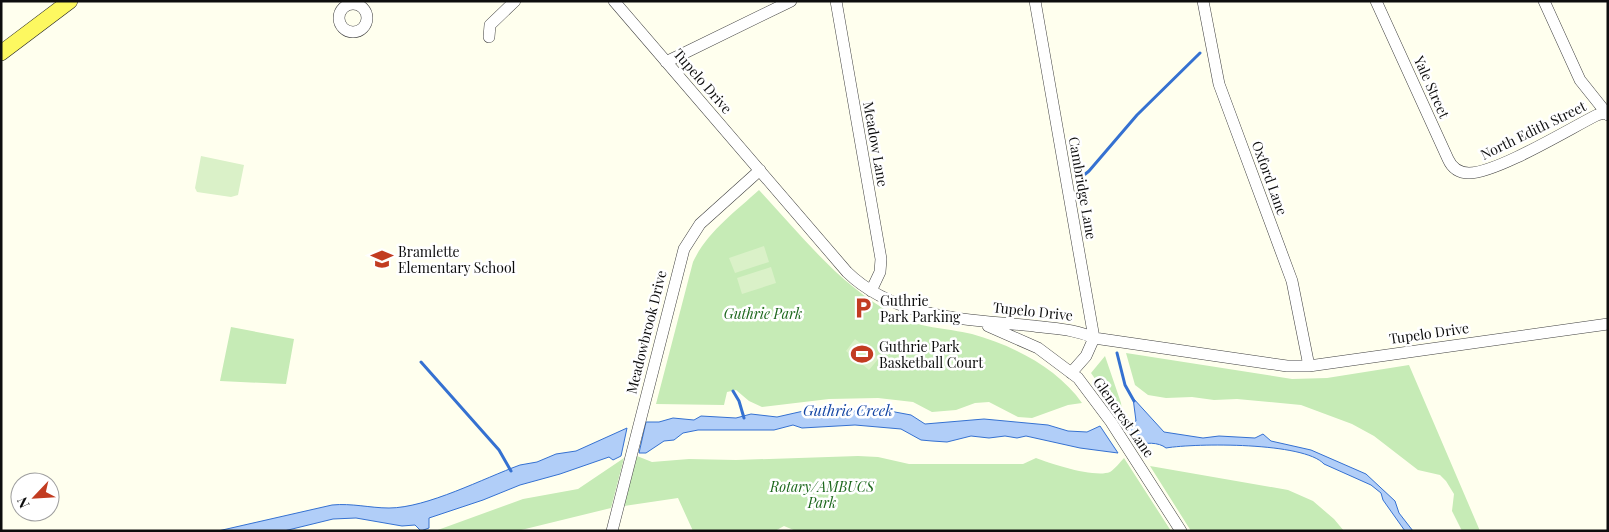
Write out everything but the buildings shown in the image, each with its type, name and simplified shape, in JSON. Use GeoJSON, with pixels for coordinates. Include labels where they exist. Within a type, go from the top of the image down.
{"type":"FeatureCollection","features":[{"type":"Feature","properties":{"kind":"main road"},"geometry":{"type":"LineString","coordinates":[[1,53],[70,1]]}},
{"type":"Feature","properties":{"kind":"street"},"geometry":{"type":"LineString","coordinates":[[489,37],[490,25],[515,1]]}},
{"type":"Feature","properties":{"kind":"street","name":"Tupelo Drive"},"geometry":{"type":"LineString","coordinates":[[614,1],[838,262],[856,280],[871,291],[902,307],[965,319],[1076,331],[1094,338],[1259,362],[1310,366],[1608,324]]}},
{"type":"Feature","properties":{"kind":"street"},"geometry":{"type":"LineString","coordinates":[[666,62],[791,1]]}},
{"type":"Feature","properties":{"kind":"street","name":"Meadow Lane"},"geometry":{"type":"LineString","coordinates":[[836,1],[881,258],[880,272],[871,291]]}},
{"type":"Feature","properties":{"kind":"street","name":"Cambridge Lane"},"geometry":{"type":"LineString","coordinates":[[1035,1],[1094,338]]}},
{"type":"Feature","properties":{"kind":"street","name":"Oxford Lane"},"geometry":{"type":"LineString","coordinates":[[1203,1],[1219,84],[1292,281],[1310,366]]}},
{"type":"Feature","properties":{"kind":"street","name":"Yale Street"},"geometry":{"type":"LineString","coordinates":[[1376,1],[1450,163],[1458,171],[1471,173]]}},
{"type":"Feature","properties":{"kind":"street"},"geometry":{"type":"LineString","coordinates":[[1544,1],[1580,80],[1607,113]]}},
{"type":"Feature","properties":{"kind":"street","name":"North Edith Street"},"geometry":{"type":"LineString","coordinates":[[1471,173],[1493,168],[1607,113]]}},
{"type":"Feature","properties":{"kind":"street","name":"Meadowbrook Drive"},"geometry":{"type":"LineString","coordinates":[[612,531],[684,249],[700,224],[760,170]]}},
{"type":"Feature","properties":{"kind":"street","name":"Glencrest Lane"},"geometry":{"type":"LineString","coordinates":[[965,319],[1024,340],[1044,352],[1078,378],[1102,409],[1181,531]]}},
{"type":"Feature","properties":{"kind":"street"},"geometry":{"type":"LineString","coordinates":[[1071,373],[1086,356],[1094,338]]}},
{"type":"Feature","properties":{"kind":"green space"},"geometry":{"type":"Polygon","coordinates":[[[201,156],[244,165],[238,195],[231,197],[197,192],[195,188],[201,156]]]}},
{"type":"Feature","properties":{"kind":"green space","name":"Guthrie Park"},"geometry":{"type":"Polygon","coordinates":[[[759,190],[839,275],[875,303],[913,323],[972,334],[1018,351],[1060,379],[1082,403],[1068,405],[1032,418],[1018,417],[989,402],[975,403],[956,410],[932,412],[913,402],[878,398],[829,399],[762,407],[749,401],[736,390],[727,392],[724,405],[656,404],[693,262],[714,232],[759,190]]]}},
{"type":"Feature","properties":{"kind":"green space"},"geometry":{"type":"Polygon","coordinates":[[[764,246],[769,262],[735,273],[729,258],[764,246]]]}},
{"type":"Feature","properties":{"kind":"green space"},"geometry":{"type":"Polygon","coordinates":[[[771,267],[776,283],[742,294],[737,278],[771,267]]]}},
{"type":"Feature","properties":{"kind":"green space"},"geometry":{"type":"Polygon","coordinates":[[[231,327],[294,339],[286,384],[220,381],[231,327]]]}},
{"type":"Feature","properties":{"kind":"green space","name":"Guthrie Park Basketball Court"},"geometry":{"type":"Polygon","coordinates":[[[855,339],[879,358],[869,370],[846,351],[855,339]]]}},
{"type":"Feature","properties":{"kind":"green space"},"geometry":{"type":"Polygon","coordinates":[[[1126,353],[1292,379],[1327,378],[1409,365],[1480,531],[1462,531],[1452,511],[1454,494],[1440,475],[1418,470],[1374,436],[1352,424],[1301,405],[1237,399],[1166,398],[1148,395],[1135,385],[1126,353]]]}},
{"type":"Feature","properties":{"kind":"green space"},"geometry":{"type":"Polygon","coordinates":[[[1105,356],[1121,403],[1122,412],[1119,413],[1091,373],[1105,356]]]}},
{"type":"Feature","properties":{"kind":"green space","name":"Rotary/AMBUCS Park"},"geometry":{"type":"Polygon","coordinates":[[[637,456],[652,462],[689,459],[736,460],[858,456],[878,457],[909,464],[1023,464],[1036,458],[1052,464],[1094,473],[1112,471],[1124,458],[1171,531],[796,531],[784,526],[775,531],[693,531],[678,498],[624,506],[637,456]]]}},
{"type":"Feature","properties":{"kind":"green space"},"geometry":{"type":"Polygon","coordinates":[[[624,458],[611,508],[517,531],[435,531],[523,499],[578,489],[624,458]]]}},
{"type":"Feature","properties":{"kind":"green space"},"geometry":{"type":"Polygon","coordinates":[[[1150,466],[1288,490],[1313,501],[1334,519],[1344,531],[1191,531],[1150,466]]]}},
{"type":"Feature","properties":{"kind":"water"},"geometry":{"type":"Polygon","coordinates":[[[1133,398],[1164,432],[1203,438],[1219,436],[1255,438],[1263,434],[1271,441],[1311,450],[1366,474],[1395,501],[1399,513],[1413,531],[1405,531],[1383,500],[1381,493],[1371,485],[1324,464],[1313,457],[1273,448],[1249,446],[1201,445],[1166,448],[1151,443],[1136,446],[1123,425],[1136,421],[1133,398]]]}},
{"type":"Feature","properties":{"kind":"water"},"geometry":{"type":"Polygon","coordinates":[[[828,409],[838,413],[862,410],[895,412],[911,415],[925,424],[984,419],[1048,425],[1068,431],[1087,432],[1100,426],[1118,453],[1080,448],[1026,436],[1017,438],[1005,436],[989,438],[971,436],[947,442],[921,440],[901,429],[855,425],[802,428],[793,425],[774,430],[698,430],[683,433],[674,440],[664,441],[646,453],[639,453],[646,422],[659,422],[673,418],[694,420],[701,416],[736,418],[751,414],[777,417],[808,410],[828,409]]]}},
{"type":"Feature","properties":{"kind":"water"},"geometry":{"type":"Polygon","coordinates":[[[627,428],[621,456],[613,460],[609,457],[560,474],[520,485],[429,518],[429,528],[421,531],[415,525],[402,526],[356,518],[333,519],[284,531],[218,531],[332,505],[389,508],[420,503],[438,498],[520,465],[537,462],[556,454],[576,451],[627,428]]]}},
{"type":"Feature","properties":{"kind":"waterway"},"geometry":{"type":"LineString","coordinates":[[1078,180],[1089,171],[1137,115],[1200,53]]}},
{"type":"Feature","properties":{"kind":"waterway"},"geometry":{"type":"LineString","coordinates":[[1117,353],[1125,385],[1134,401]]}},
{"type":"Feature","properties":{"kind":"waterway"},"geometry":{"type":"LineString","coordinates":[[421,362],[499,450],[511,471]]}},
{"type":"Feature","properties":{"kind":"waterway"},"geometry":{"type":"LineString","coordinates":[[733,391],[739,401],[744,418]]}},
{"type":"Feature","properties":{"kind":"place","name":"Bramlette Elementary School"},"geometry":{"type":"Point","coordinates":[382,259]}},
{"type":"Feature","properties":{"kind":"place","name":"Guthrie Park Parking"},"geometry":{"type":"Point","coordinates":[863,308]}},
{"type":"Feature","properties":{"kind":"place","name":"Guthrie Park Basketball Court"},"geometry":{"type":"Point","coordinates":[862,354]}},
{"type":"Feature","properties":{"kind":"water label","name":"Guthrie Creek"},"geometry":{"type":"Point","coordinates":[848,410]}}]}
